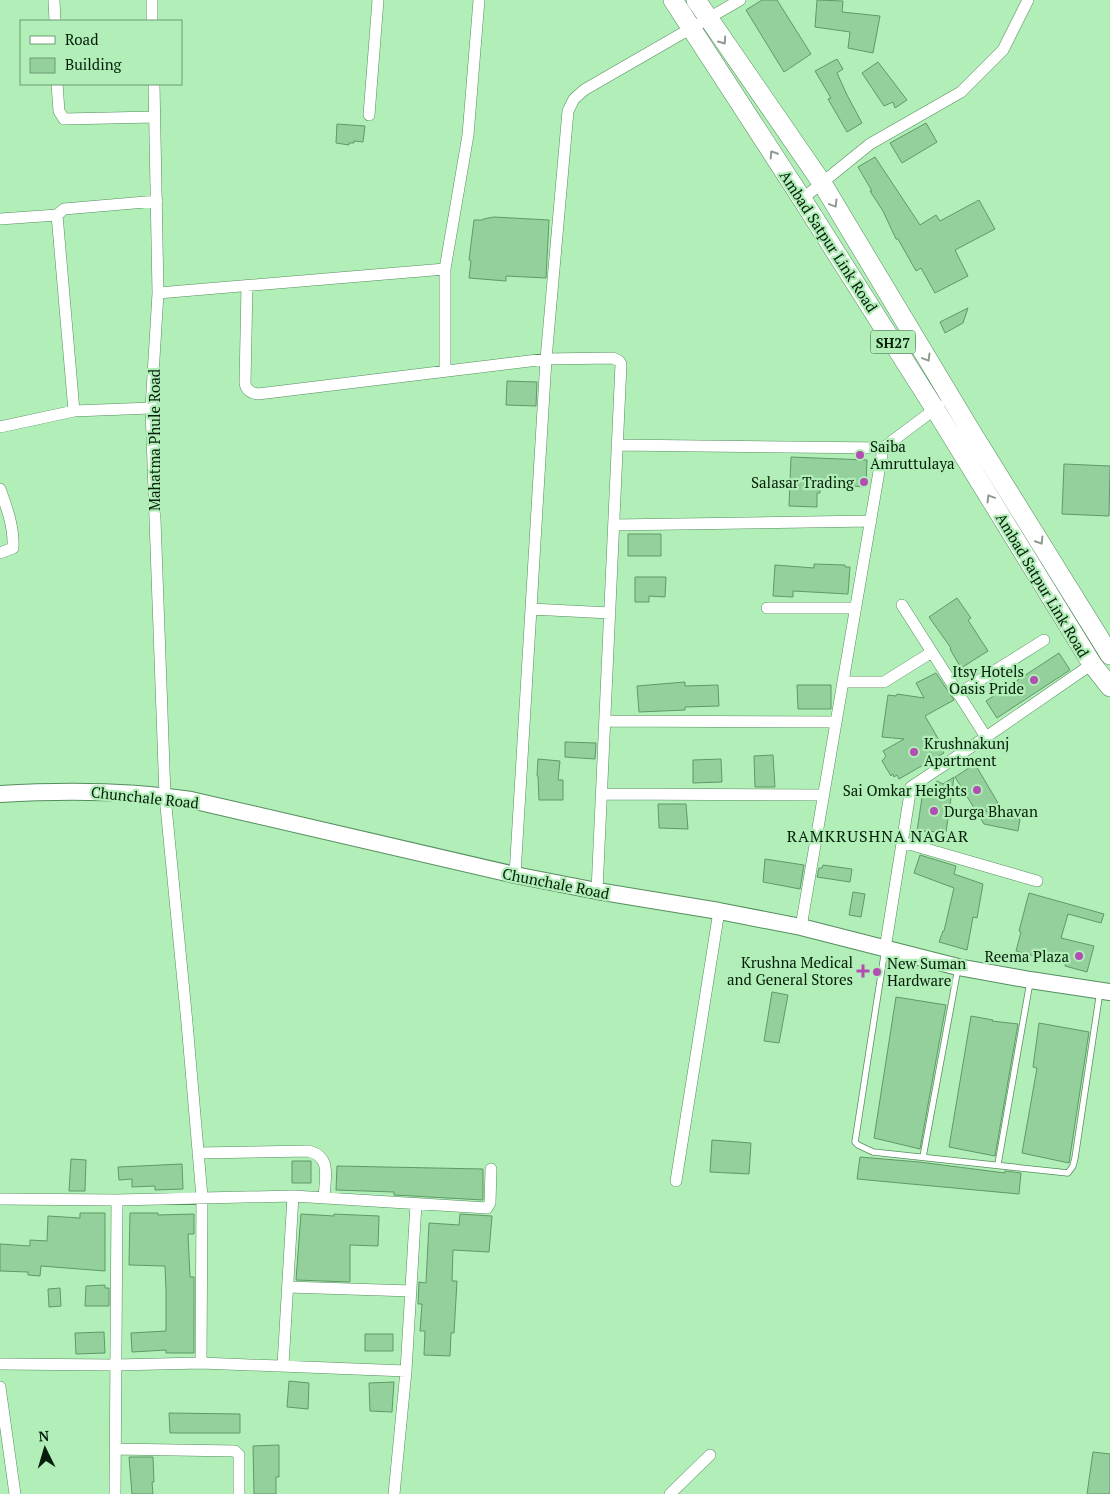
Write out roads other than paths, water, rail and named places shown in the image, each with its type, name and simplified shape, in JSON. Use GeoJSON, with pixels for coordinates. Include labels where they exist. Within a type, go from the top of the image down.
{"type":"FeatureCollection","features":[{"type":"Feature","properties":{"kind":"main road","name":"Ambad Satpur Link Road"},"geometry":{"type":"LineString","coordinates":[[673,0],[936,409],[1092,664],[1110,687]]}},
{"type":"Feature","properties":{"kind":"main road","name":"Ambad Satpur Link Road"},"geometry":{"type":"LineString","coordinates":[[696,0],[822,183],[951,398],[1110,655]]}},
{"type":"Feature","properties":{"kind":"street"},"geometry":{"type":"LineString","coordinates":[[54,0],[54,20]]}},
{"type":"Feature","properties":{"kind":"street"},"geometry":{"type":"LineString","coordinates":[[152,0],[152,20]]}},
{"type":"Feature","properties":{"kind":"street"},"geometry":{"type":"LineString","coordinates":[[369,114],[378,0]]}},
{"type":"Feature","properties":{"kind":"street"},"geometry":{"type":"LineString","coordinates":[[445,371],[445,269],[468,135],[479,0]]}},
{"type":"Feature","properties":{"kind":"street"},"geometry":{"type":"LineString","coordinates":[[515,875],[546,359],[568,111],[571,104],[584,90],[740,0]]}},
{"type":"Feature","properties":{"kind":"street"},"geometry":{"type":"LineString","coordinates":[[802,198],[870,144],[961,92],[1002,50],[1028,0]]}},
{"type":"Feature","properties":{"kind":"street"},"geometry":{"type":"LineString","coordinates":[[57,85],[58,111],[64,119],[154,118]]}},
{"type":"Feature","properties":{"kind":"street","name":"Mahatma Phule Road"},"geometry":{"type":"LineString","coordinates":[[154,85],[158,293],[151,408],[165,796],[188,1022],[202,1197],[201,1363]]}},
{"type":"Feature","properties":{"kind":"street"},"geometry":{"type":"LineString","coordinates":[[0,219],[57,215],[64,209],[157,200]]}},
{"type":"Feature","properties":{"kind":"street"},"geometry":{"type":"LineString","coordinates":[[57,215],[74,411]]}},
{"type":"Feature","properties":{"kind":"street"},"geometry":{"type":"LineString","coordinates":[[158,293],[445,269]]}},
{"type":"Feature","properties":{"kind":"street"},"geometry":{"type":"LineString","coordinates":[[247,286],[244,383],[252,394],[546,359],[614,358],[621,364],[596,892]]}},
{"type":"Feature","properties":{"kind":"street"},"geometry":{"type":"LineString","coordinates":[[617,445],[883,448],[951,398]]}},
{"type":"Feature","properties":{"kind":"street"},"geometry":{"type":"LineString","coordinates":[[0,427],[74,411],[151,408]]}},
{"type":"Feature","properties":{"kind":"street"},"geometry":{"type":"LineString","coordinates":[[801,927],[883,448]]}},
{"type":"Feature","properties":{"kind":"street"},"geometry":{"type":"LineString","coordinates":[[0,489],[9,512],[14,536],[14,548],[0,553]]}},
{"type":"Feature","properties":{"kind":"street"},"geometry":{"type":"LineString","coordinates":[[614,526],[871,522]]}},
{"type":"Feature","properties":{"kind":"street"},"geometry":{"type":"LineString","coordinates":[[902,605],[986,737]]}},
{"type":"Feature","properties":{"kind":"street"},"geometry":{"type":"LineString","coordinates":[[767,608],[856,608]]}},
{"type":"Feature","properties":{"kind":"street"},"geometry":{"type":"LineString","coordinates":[[531,609],[610,613]]}},
{"type":"Feature","properties":{"kind":"street"},"geometry":{"type":"LineString","coordinates":[[958,694],[1044,640]]}},
{"type":"Feature","properties":{"kind":"street"},"geometry":{"type":"LineString","coordinates":[[843,682],[884,682],[932,652]]}},
{"type":"Feature","properties":{"kind":"street"},"geometry":{"type":"LineString","coordinates":[[885,949],[911,786],[1092,664]]}},
{"type":"Feature","properties":{"kind":"street"},"geometry":{"type":"LineString","coordinates":[[605,721],[836,722]]}},
{"type":"Feature","properties":{"kind":"street","name":"Chunchale Road"},"geometry":{"type":"LineString","coordinates":[[0,794],[90,791],[165,796],[596,892],[719,911],[801,927],[958,967],[1105,991]]}},
{"type":"Feature","properties":{"kind":"street"},"geometry":{"type":"LineString","coordinates":[[602,794],[823,795]]}},
{"type":"Feature","properties":{"kind":"street"},"geometry":{"type":"LineString","coordinates":[[902,842],[1038,881]]}},
{"type":"Feature","properties":{"kind":"street"},"geometry":{"type":"LineString","coordinates":[[676,1181],[719,911]]}},
{"type":"Feature","properties":{"kind":"street"},"geometry":{"type":"LineString","coordinates":[[198,1153],[316,1152],[322,1156],[324,1162],[324,1198]]}},
{"type":"Feature","properties":{"kind":"street"},"geometry":{"type":"LineString","coordinates":[[0,1199],[117,1200],[293,1196],[486,1208],[490,1203],[491,1170]]}},
{"type":"Feature","properties":{"kind":"street"},"geometry":{"type":"LineString","coordinates":[[283,1365],[293,1196]]}},
{"type":"Feature","properties":{"kind":"street"},"geometry":{"type":"LineString","coordinates":[[115,1494],[117,1200]]}},
{"type":"Feature","properties":{"kind":"street"},"geometry":{"type":"LineString","coordinates":[[394,1494],[406,1371],[416,1204]]}},
{"type":"Feature","properties":{"kind":"street"},"geometry":{"type":"LineString","coordinates":[[288,1287],[411,1291]]}},
{"type":"Feature","properties":{"kind":"street"},"geometry":{"type":"LineString","coordinates":[[0,1364],[116,1365],[201,1363],[406,1371]]}},
{"type":"Feature","properties":{"kind":"street"},"geometry":{"type":"LineString","coordinates":[[0,1388],[15,1494]]}},
{"type":"Feature","properties":{"kind":"street"},"geometry":{"type":"LineString","coordinates":[[115,1449],[235,1451],[239,1455],[239,1494]]}},
{"type":"Feature","properties":{"kind":"street"},"geometry":{"type":"LineString","coordinates":[[670,1494],[710,1455]]}},
{"type":"Feature","properties":{"kind":"lane"},"geometry":{"type":"LineString","coordinates":[[885,949],[855,1142],[858,1146],[873,1152],[1068,1173],[1076,1158],[1105,991]]}},
{"type":"Feature","properties":{"kind":"lane"},"geometry":{"type":"LineString","coordinates":[[923,1157],[958,967]]}},
{"type":"Feature","properties":{"kind":"lane"},"geometry":{"type":"LineString","coordinates":[[998,1164],[1030,980]]}},
{"type":"Feature","properties":{"kind":"place","name":"Saiba Amruttulaya"},"geometry":{"type":"Point","coordinates":[860,455]}},
{"type":"Feature","properties":{"kind":"place","name":"Salasar Trading"},"geometry":{"type":"Point","coordinates":[864,482]}},
{"type":"Feature","properties":{"kind":"place","name":"Itsy Hotels Oasis Pride"},"geometry":{"type":"Point","coordinates":[1034,680]}},
{"type":"Feature","properties":{"kind":"place","name":"Krushnakunj Apartment"},"geometry":{"type":"Point","coordinates":[914,752]}},
{"type":"Feature","properties":{"kind":"place","name":"Sai Omkar Heights"},"geometry":{"type":"Point","coordinates":[977,790]}},
{"type":"Feature","properties":{"kind":"place","name":"Durga Bhavan"},"geometry":{"type":"Point","coordinates":[934,811]}},
{"type":"Feature","properties":{"kind":"place","name":"Reema Plaza"},"geometry":{"type":"Point","coordinates":[1079,956]}},
{"type":"Feature","properties":{"kind":"place","name":"Krushna Medical and General Stores"},"geometry":{"type":"Point","coordinates":[863,971]}},
{"type":"Feature","properties":{"kind":"place","name":"New Suman Hardware"},"geometry":{"type":"Point","coordinates":[877,972]}},
{"type":"Feature","properties":{"kind":"district","name":"RAMKRUSHNA NAGAR"},"geometry":{"type":"Point","coordinates":[878,836]}}]}
